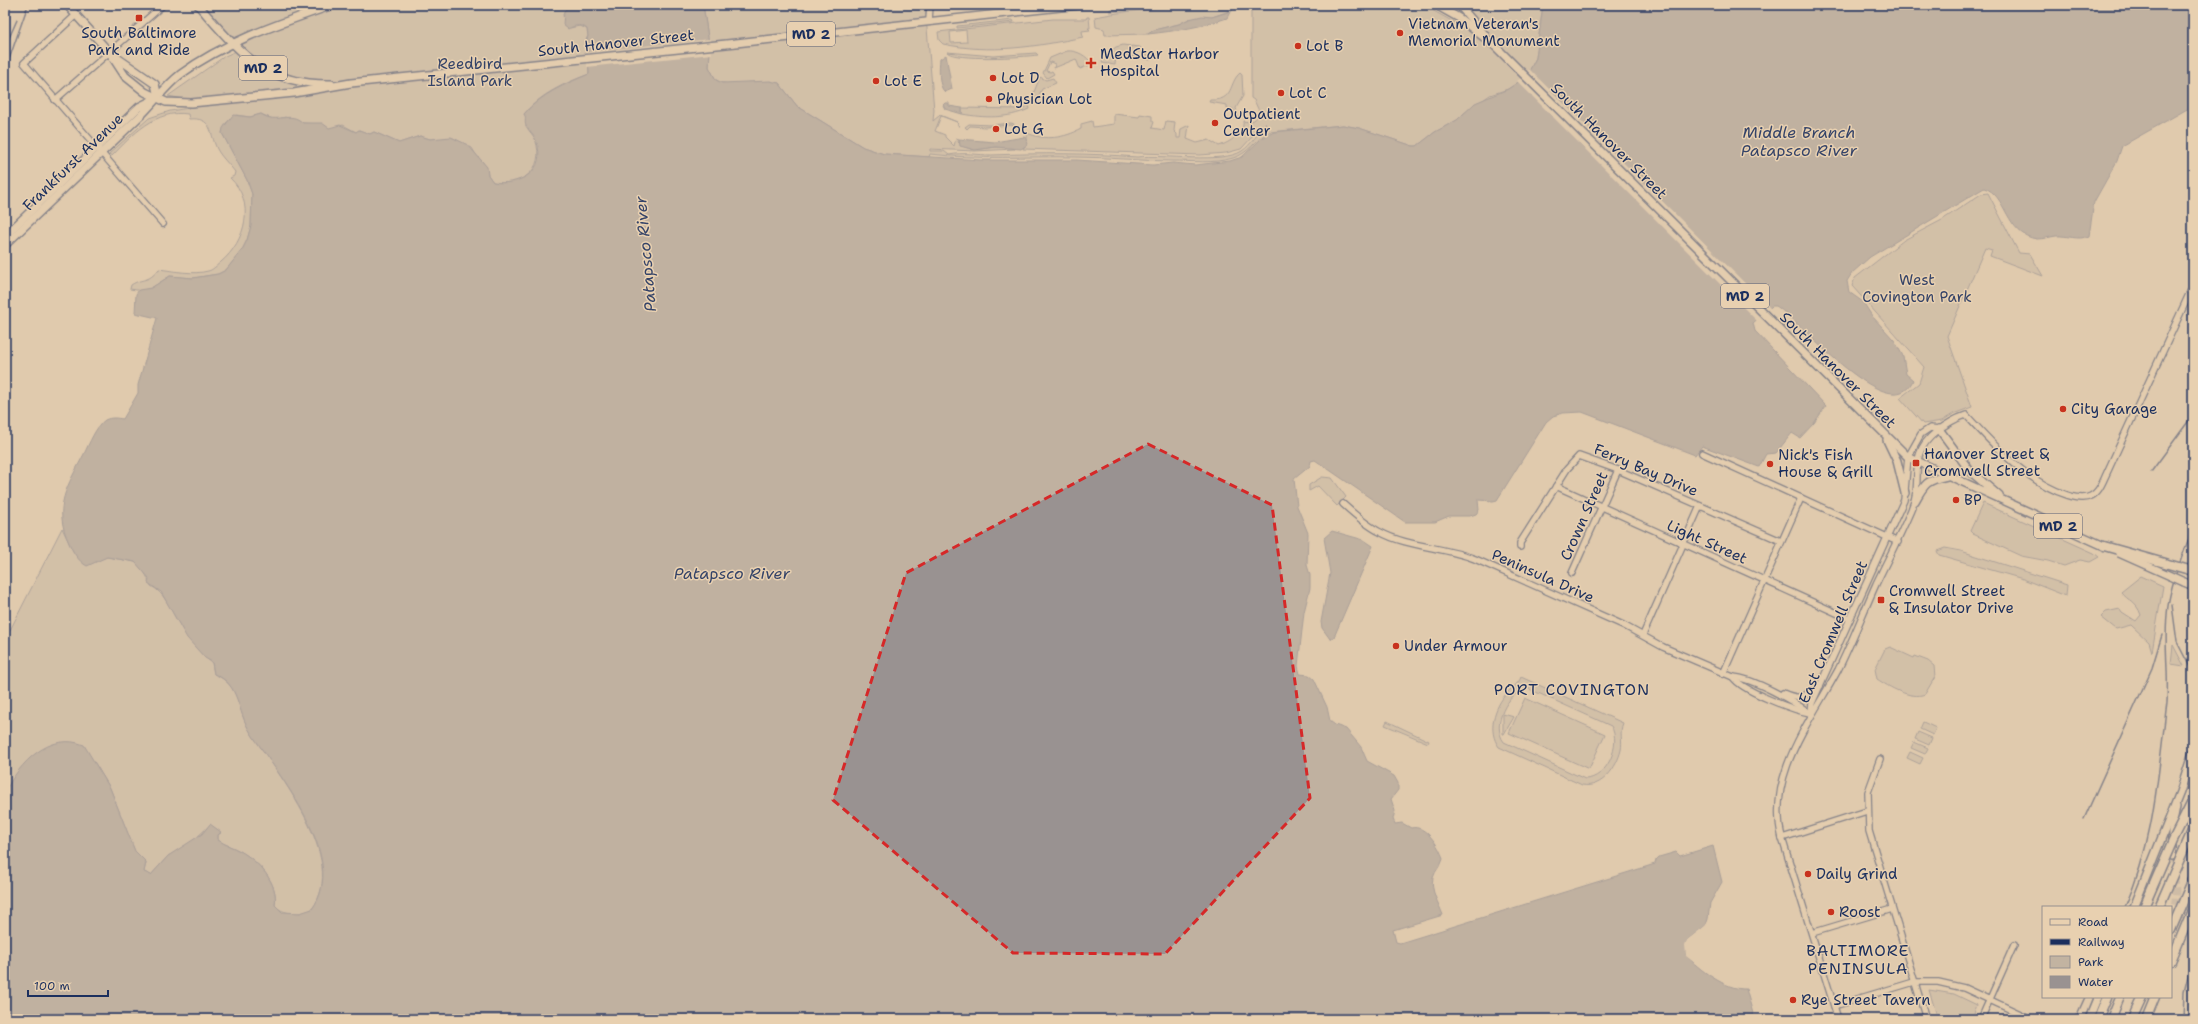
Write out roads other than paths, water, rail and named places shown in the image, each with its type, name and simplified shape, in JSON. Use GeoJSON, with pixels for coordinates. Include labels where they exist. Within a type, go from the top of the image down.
{"type":"FeatureCollection","features":[{"type":"Feature","properties":{"kind":"highway"},"geometry":{"type":"LineString","coordinates":[[2104,546],[2193,571]]}},
{"type":"Feature","properties":{"kind":"highway"},"geometry":{"type":"LineString","coordinates":[[2144,906],[2173,840],[2193,800]]}},
{"type":"Feature","properties":{"kind":"highway"},"geometry":{"type":"LineString","coordinates":[[2159,906],[2193,828]]}},
{"type":"Feature","properties":{"kind":"highway"},"geometry":{"type":"LineString","coordinates":[[2172,928],[2193,879]]}},
{"type":"Feature","properties":{"kind":"highway"},"geometry":{"type":"LineString","coordinates":[[2172,959],[2193,908]]}},
{"type":"Feature","properties":{"kind":"highway"},"geometry":{"type":"LineString","coordinates":[[2099,1015],[2107,998]]}},
{"type":"Feature","properties":{"kind":"highway"},"geometry":{"type":"LineString","coordinates":[[2111,1019],[2120,998]]}},
{"type":"Feature","properties":{"kind":"highway"},"geometry":{"type":"LineString","coordinates":[[2132,1019],[2142,998]]}},
{"type":"Feature","properties":{"kind":"highway"},"geometry":{"type":"LineString","coordinates":[[2146,1019],[2156,998]]}},
{"type":"Feature","properties":{"kind":"main road","name":"South Hanover Street"},"geometry":{"type":"LineString","coordinates":[[67,5],[110,52],[155,84],[158,97]]}},
{"type":"Feature","properties":{"kind":"main road","name":"MD 2"},"geometry":{"type":"LineString","coordinates":[[198,5],[233,44],[255,64],[280,77],[307,83],[351,83]]}},
{"type":"Feature","properties":{"kind":"main road","name":"Frankfurst Avenue"},"geometry":{"type":"LineString","coordinates":[[5,236],[158,97],[170,82],[182,73],[233,44],[267,29],[333,5]]}},
{"type":"Feature","properties":{"kind":"main road","name":"South Hanover Street"},"geometry":{"type":"LineString","coordinates":[[110,52],[125,76],[145,92],[169,103],[191,103],[301,92],[351,83],[736,43],[1078,5]]}},
{"type":"Feature","properties":{"kind":"main road","name":"South Hanover Street"},"geometry":{"type":"LineString","coordinates":[[1436,5],[1458,18],[1494,45],[1884,435],[1908,457],[2013,506],[2193,586]]}},
{"type":"Feature","properties":{"kind":"main road","name":"MD 2"},"geometry":{"type":"LineString","coordinates":[[1459,5],[1494,45]]}},
{"type":"Feature","properties":{"kind":"main road"},"geometry":{"type":"LineString","coordinates":[[125,76],[132,69]]}},
{"type":"Feature","properties":{"kind":"main road","name":"Frankfurst Avenue"},"geometry":{"type":"LineString","coordinates":[[5,245],[98,151]]}},
{"type":"Feature","properties":{"kind":"main road"},"geometry":{"type":"LineString","coordinates":[[1939,429],[1975,477],[2013,506]]}},
{"type":"Feature","properties":{"kind":"main road"},"geometry":{"type":"LineString","coordinates":[[1884,435],[1898,464],[1905,493]]}},
{"type":"Feature","properties":{"kind":"main road"},"geometry":{"type":"LineString","coordinates":[[1915,501],[1926,483],[1934,478],[1947,476]]}},
{"type":"Feature","properties":{"kind":"main road"},"geometry":{"type":"LineString","coordinates":[[2134,906],[2180,792],[2193,752]]}},
{"type":"Feature","properties":{"kind":"main road"},"geometry":{"type":"LineString","coordinates":[[2172,856],[2172,828],[2180,792]]}},
{"type":"Feature","properties":{"kind":"main road"},"geometry":{"type":"LineString","coordinates":[[2089,1019],[2098,998]]}},
{"type":"Feature","properties":{"kind":"street"},"geometry":{"type":"LineString","coordinates":[[55,100],[163,5]]}},
{"type":"Feature","properties":{"kind":"street"},"geometry":{"type":"LineString","coordinates":[[929,21],[930,5]]}},
{"type":"Feature","properties":{"kind":"street"},"geometry":{"type":"LineString","coordinates":[[76,15],[24,63],[98,151],[163,224]]}},
{"type":"Feature","properties":{"kind":"street"},"geometry":{"type":"LineString","coordinates":[[1908,457],[1921,434],[1930,428],[1939,429],[1953,420],[1966,415],[2014,464],[2027,474],[2052,489],[2083,498],[2091,496],[2100,487],[2192,288]]}},
{"type":"Feature","properties":{"kind":"street","name":"East Cromwell Street"},"geometry":{"type":"LineString","coordinates":[[1811,714],[1837,671],[1893,548],[1898,542],[1915,501],[1920,450],[1939,429]]}},
{"type":"Feature","properties":{"kind":"street"},"geometry":{"type":"LineString","coordinates":[[1702,453],[1898,542]]}},
{"type":"Feature","properties":{"kind":"street","name":"Ferry Bay Drive"},"geometry":{"type":"LineString","coordinates":[[1520,547],[1520,543],[1567,469],[1579,456],[1618,470],[1781,541]]}},
{"type":"Feature","properties":{"kind":"street","name":"East Cromwell Street"},"geometry":{"type":"LineString","coordinates":[[1811,714],[1812,703],[1887,537],[1905,493],[1908,457]]}},
{"type":"Feature","properties":{"kind":"street","name":"Crown Street"},"geometry":{"type":"LineString","coordinates":[[1572,573],[1618,470]]}},
{"type":"Feature","properties":{"kind":"street","name":"Light Street"},"geometry":{"type":"LineString","coordinates":[[1556,486],[1683,545],[1850,619]]}},
{"type":"Feature","properties":{"kind":"street"},"geometry":{"type":"LineString","coordinates":[[1723,674],[1801,498]]}},
{"type":"Feature","properties":{"kind":"street","name":"Peninsula Drive"},"geometry":{"type":"LineString","coordinates":[[1343,504],[1380,533],[1464,555],[1643,635],[1663,647],[1723,674],[1756,684],[1799,704],[1811,714]]}},
{"type":"Feature","properties":{"kind":"street"},"geometry":{"type":"LineString","coordinates":[[1643,635],[1700,506]]}},
{"type":"Feature","properties":{"kind":"street","name":"Peninsula Drive"},"geometry":{"type":"LineString","coordinates":[[1733,678],[1742,686],[1801,712],[1811,714]]}},
{"type":"Feature","properties":{"kind":"street"},"geometry":{"type":"LineString","coordinates":[[1756,684],[1766,685],[1797,698],[1805,696],[1820,686]]}},
{"type":"Feature","properties":{"kind":"street"},"geometry":{"type":"LineString","coordinates":[[1811,714],[1780,786],[1778,812],[1782,838],[1838,1019]]}},
{"type":"Feature","properties":{"kind":"street"},"geometry":{"type":"LineString","coordinates":[[1880,759],[1868,792],[1867,811],[1869,831],[1926,1019]]}},
{"type":"Feature","properties":{"kind":"street"},"geometry":{"type":"LineString","coordinates":[[1782,838],[1867,811]]}},
{"type":"Feature","properties":{"kind":"street"},"geometry":{"type":"LineString","coordinates":[[1812,933],[1892,908]]}},
{"type":"Feature","properties":{"kind":"street"},"geometry":{"type":"LineString","coordinates":[[1981,1019],[2014,945]]}},
{"type":"Feature","properties":{"kind":"street"},"geometry":{"type":"LineString","coordinates":[[1834,1006],[1914,982],[1951,984],[2031,1019]]}},
{"type":"Feature","properties":{"kind":"water","name":"Patapsco River"},"geometry":{"type":"Polygon","coordinates":[[[571,5],[703,5],[710,50],[709,67],[716,80],[722,83],[770,81],[779,83],[797,106],[863,147],[884,154],[981,160],[1077,160],[1153,165],[1173,163],[1195,165],[1230,161],[1242,157],[1262,138],[1274,132],[1343,125],[1359,128],[1417,146],[1435,132],[1457,120],[1475,103],[1508,89],[1526,77],[1536,58],[1543,5],[2193,5],[2193,107],[2122,146],[2117,161],[2094,202],[2089,236],[2077,238],[2056,236],[2037,239],[2026,236],[2012,223],[1992,192],[1984,188],[1870,257],[1852,273],[1847,281],[1849,292],[1863,302],[1872,316],[1894,340],[1903,356],[1906,374],[1913,380],[1902,392],[1885,392],[1866,382],[1844,367],[1776,306],[1772,306],[1753,323],[1755,331],[1826,406],[1814,423],[1800,438],[1792,433],[1776,453],[1766,454],[1759,467],[1702,446],[1695,455],[1582,412],[1563,413],[1553,416],[1546,422],[1497,500],[1478,500],[1479,510],[1476,514],[1470,516],[1449,516],[1435,522],[1405,522],[1315,460],[1311,461],[1310,466],[1294,479],[1297,506],[1308,533],[1307,565],[1310,575],[1310,588],[1304,612],[1298,666],[1300,674],[1309,675],[1314,679],[1327,707],[1330,721],[1335,725],[1346,729],[1361,747],[1367,761],[1394,776],[1398,783],[1398,790],[1391,799],[1395,811],[1393,819],[1395,824],[1402,823],[1411,828],[1422,829],[1431,837],[1443,858],[1434,875],[1432,883],[1435,897],[1443,915],[1393,930],[1396,942],[1400,943],[1655,864],[1659,857],[1676,852],[1680,856],[1713,846],[1722,882],[1710,903],[1706,925],[1687,940],[1686,955],[1691,961],[1713,978],[1730,986],[1746,989],[1754,1017],[1751,1019],[5,1019],[5,792],[18,770],[37,752],[48,746],[59,742],[71,742],[84,745],[110,788],[135,851],[146,862],[144,872],[151,875],[168,856],[202,834],[210,824],[221,832],[218,835],[218,840],[247,855],[266,874],[274,889],[275,905],[282,912],[300,913],[312,909],[321,889],[322,866],[317,842],[306,818],[292,794],[246,725],[234,691],[229,684],[214,674],[212,662],[205,658],[187,638],[161,592],[148,583],[149,578],[135,562],[107,557],[87,566],[78,559],[72,550],[64,530],[62,518],[62,507],[68,486],[96,431],[107,419],[123,419],[138,393],[138,385],[157,318],[135,313],[136,294],[139,290],[151,288],[170,276],[193,278],[218,274],[226,270],[242,250],[247,240],[251,226],[252,194],[247,180],[222,133],[223,128],[233,115],[250,117],[261,114],[272,118],[288,117],[298,119],[303,123],[322,123],[329,128],[340,125],[356,132],[359,130],[370,134],[374,132],[399,143],[420,136],[430,139],[451,137],[468,145],[487,167],[488,175],[493,182],[502,183],[519,180],[532,171],[537,164],[539,156],[535,138],[526,126],[524,114],[546,95],[589,74],[588,50],[585,47],[588,36],[587,29],[583,26],[578,26],[568,29],[563,25],[564,11],[571,5]]]}},
{"type":"Feature","properties":{"kind":"water"},"geometry":{"type":"Polygon","coordinates":[[[1230,12],[1227,18],[1208,24],[1148,34],[1154,30],[1179,24],[1189,19],[1202,16],[1212,17],[1230,12]]]}},
{"type":"Feature","properties":{"kind":"water"},"geometry":{"type":"Polygon","coordinates":[[[946,55],[952,89],[945,92],[941,86],[939,67],[940,59],[946,55]]]}},
{"type":"Feature","properties":{"kind":"water"},"geometry":{"type":"Polygon","coordinates":[[[945,103],[949,103],[949,106],[962,108],[962,114],[945,109],[943,105],[945,103]]]}},
{"type":"Feature","properties":{"kind":"water"},"geometry":{"type":"Polygon","coordinates":[[[1024,137],[1026,138],[1027,145],[1021,149],[995,147],[975,150],[960,146],[959,139],[995,142],[1024,137]]]}},
{"type":"Feature","properties":{"kind":"water"},"geometry":{"type":"Polygon","coordinates":[[[1332,531],[1364,540],[1373,546],[1334,637],[1330,639],[1322,628],[1321,622],[1330,573],[1324,538],[1332,531]]]}},
{"type":"Feature","properties":{"kind":"tunnel"},"geometry":{"type":"LineString","coordinates":[[2172,856],[2176,891],[2173,920]]}},
{"type":"Feature","properties":{"kind":"railway"},"geometry":{"type":"LineString","coordinates":[[5,71],[28,5]]}},
{"type":"Feature","properties":{"kind":"railway"},"geometry":{"type":"LineString","coordinates":[[5,47],[17,20]]}},
{"type":"Feature","properties":{"kind":"railway"},"geometry":{"type":"LineString","coordinates":[[2151,472],[2193,415]]}},
{"type":"Feature","properties":{"kind":"railway"},"geometry":{"type":"LineString","coordinates":[[2125,906],[2143,857],[2158,780],[2167,702],[2166,630],[2168,606],[2175,576],[2193,527]]}},
{"type":"Feature","properties":{"kind":"railway"},"geometry":{"type":"LineString","coordinates":[[2172,605],[2177,642],[2193,673]]}},
{"type":"Feature","properties":{"kind":"railway"},"geometry":{"type":"LineString","coordinates":[[2084,819],[2152,668],[2162,635]]}},
{"type":"Feature","properties":{"kind":"railway"},"geometry":{"type":"LineString","coordinates":[[2183,1019],[2184,992],[2193,956]]}},
{"type":"Feature","properties":{"kind":"railway"},"geometry":{"type":"LineString","coordinates":[[2075,1019],[2085,998]]}},
{"type":"Feature","properties":{"kind":"place","name":"South Baltimore Park and Ride"},"geometry":{"type":"Point","coordinates":[139,18]}},
{"type":"Feature","properties":{"kind":"place","name":"Vietnam Veteran's Memorial Monument"},"geometry":{"type":"Point","coordinates":[1400,33]}},
{"type":"Feature","properties":{"kind":"place","name":"Lot B"},"geometry":{"type":"Point","coordinates":[1298,46]}},
{"type":"Feature","properties":{"kind":"place","name":"MedStar Harbor Hospital"},"geometry":{"type":"Point","coordinates":[1091,63]}},
{"type":"Feature","properties":{"kind":"place","name":"Lot D"},"geometry":{"type":"Point","coordinates":[993,78]}},
{"type":"Feature","properties":{"kind":"place","name":"Lot E"},"geometry":{"type":"Point","coordinates":[876,81]}},
{"type":"Feature","properties":{"kind":"place","name":"Lot C"},"geometry":{"type":"Point","coordinates":[1281,93]}},
{"type":"Feature","properties":{"kind":"place","name":"Physician Lot"},"geometry":{"type":"Point","coordinates":[989,99]}},
{"type":"Feature","properties":{"kind":"place","name":"Outpatient Center"},"geometry":{"type":"Point","coordinates":[1215,123]}},
{"type":"Feature","properties":{"kind":"place","name":"Lot G"},"geometry":{"type":"Point","coordinates":[996,129]}},
{"type":"Feature","properties":{"kind":"place","name":"City Garage"},"geometry":{"type":"Point","coordinates":[2063,409]}},
{"type":"Feature","properties":{"kind":"place","name":"Hanover Street & Cromwell Street"},"geometry":{"type":"Point","coordinates":[1916,463]}},
{"type":"Feature","properties":{"kind":"place","name":"Nick's Fish House & Grill"},"geometry":{"type":"Point","coordinates":[1770,464]}},
{"type":"Feature","properties":{"kind":"place","name":"BP"},"geometry":{"type":"Point","coordinates":[1956,500]}},
{"type":"Feature","properties":{"kind":"place","name":"Cromwell Street & Insulator Drive"},"geometry":{"type":"Point","coordinates":[1881,600]}},
{"type":"Feature","properties":{"kind":"place","name":"Under Armour"},"geometry":{"type":"Point","coordinates":[1396,646]}},
{"type":"Feature","properties":{"kind":"place","name":"Daily Grind"},"geometry":{"type":"Point","coordinates":[1808,874]}},
{"type":"Feature","properties":{"kind":"place","name":"Roost"},"geometry":{"type":"Point","coordinates":[1831,912]}},
{"type":"Feature","properties":{"kind":"place","name":"Rye Street Tavern"},"geometry":{"type":"Point","coordinates":[1793,1000]}},
{"type":"Feature","properties":{"kind":"district","name":"PORT COVINGTON"},"geometry":{"type":"Point","coordinates":[1572,689]}},
{"type":"Feature","properties":{"kind":"district","name":"BALTIMORE PENINSULA"},"geometry":{"type":"Point","coordinates":[1858,959]}},
{"type":"Feature","properties":{"kind":"park label","name":"Reedbird Island Park"},"geometry":{"type":"Point","coordinates":[470,72]}},
{"type":"Feature","properties":{"kind":"park label","name":"West Covington Park"},"geometry":{"type":"Point","coordinates":[1917,288]}},
{"type":"Feature","properties":{"kind":"water label","name":"Middle Branch Patapsco River"},"geometry":{"type":"Point","coordinates":[1799,141]}}]}
